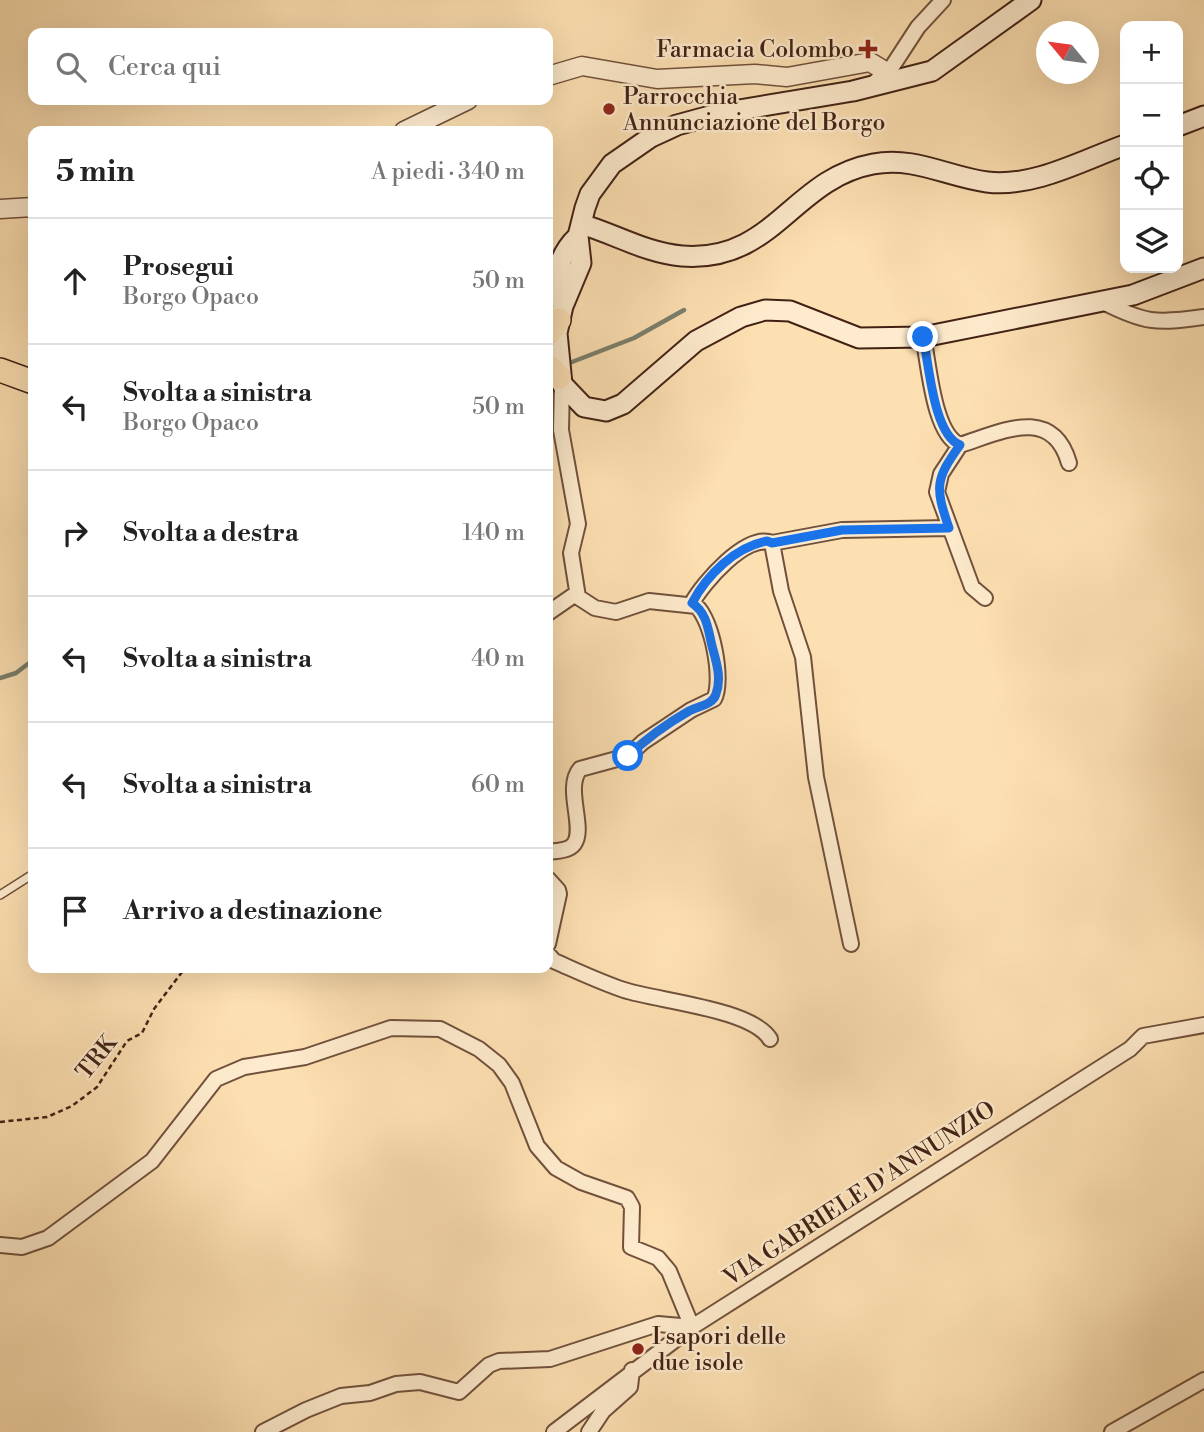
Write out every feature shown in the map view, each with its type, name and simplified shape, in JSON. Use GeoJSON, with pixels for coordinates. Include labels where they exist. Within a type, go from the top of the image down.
{"type":"FeatureCollection","features":[{"type":"Feature","properties":{"kind":"highway"},"geometry":{"type":"LineString","coordinates":[[0,370],[28,380]]}},
{"type":"Feature","properties":{"kind":"main road"},"geometry":{"type":"LineString","coordinates":[[1031,0],[943,66],[921,74],[883,78],[853,91],[721,113],[677,125],[651,137],[612,164],[590,194],[577,240],[577,277],[564,285],[555,350],[584,407],[606,411],[624,404],[696,341],[741,317],[765,310],[790,311],[859,338],[923,337],[1133,295],[1204,268]]}},
{"type":"Feature","properties":{"kind":"main road"},"geometry":{"type":"LineString","coordinates":[[1183,124],[1204,116]]}},
{"type":"Feature","properties":{"kind":"main road"},"geometry":{"type":"LineString","coordinates":[[577,240],[684,256],[713,255],[746,245],[761,236],[820,184],[855,168],[875,163],[915,162],[973,179],[1010,183],[1036,177],[1120,147]]}},
{"type":"Feature","properties":{"kind":"street"},"geometry":{"type":"LineString","coordinates":[[553,75],[582,66],[657,79],[755,74],[788,77],[870,62],[883,78],[904,47],[943,0]]}},
{"type":"Feature","properties":{"kind":"street"},"geometry":{"type":"LineString","coordinates":[[904,47],[908,64],[921,74]]}},
{"type":"Feature","properties":{"kind":"street"},"geometry":{"type":"LineString","coordinates":[[414,126],[458,105]]}},
{"type":"Feature","properties":{"kind":"street"},"geometry":{"type":"LineString","coordinates":[[0,209],[27,207]]}},
{"type":"Feature","properties":{"kind":"street"},"geometry":{"type":"LineString","coordinates":[[1101,301],[1139,320],[1174,322],[1204,317]]}},
{"type":"Feature","properties":{"kind":"street"},"geometry":{"type":"LineString","coordinates":[[923,337],[939,418],[949,437],[960,445]]}},
{"type":"Feature","properties":{"kind":"street"},"geometry":{"type":"LineString","coordinates":[[553,851],[568,848],[576,838],[574,778],[580,769],[628,756],[643,742],[691,710],[714,699],[718,670],[706,619],[702,610],[692,603],[649,601],[616,612],[584,602],[577,593],[571,553],[578,524],[561,430],[555,350]]}},
{"type":"Feature","properties":{"kind":"street"},"geometry":{"type":"LineString","coordinates":[[985,597],[972,587],[939,499],[938,483],[960,445],[1017,425],[1032,426],[1059,443],[1069,463]]}},
{"type":"Feature","properties":{"kind":"street"},"geometry":{"type":"LineString","coordinates":[[692,603],[710,576],[724,563],[759,542],[772,543],[842,530],[949,528]]}},
{"type":"Feature","properties":{"kind":"street"},"geometry":{"type":"LineString","coordinates":[[772,543],[781,591],[803,657],[816,777],[851,943]]}},
{"type":"Feature","properties":{"kind":"street"},"geometry":{"type":"LineString","coordinates":[[553,610],[577,593]]}},
{"type":"Feature","properties":{"kind":"street"},"geometry":{"type":"LineString","coordinates":[[553,884],[559,894],[553,921]]}},
{"type":"Feature","properties":{"kind":"street"},"geometry":{"type":"LineString","coordinates":[[553,960],[625,990],[735,1017],[759,1028],[770,1039]]}},
{"type":"Feature","properties":{"kind":"street","name":"VIA GABRIELE D'ANNUNZIO"},"geometry":{"type":"LineString","coordinates":[[554,1432],[692,1326],[1130,1049],[1143,1036],[1204,1025]]}},
{"type":"Feature","properties":{"kind":"street"},"geometry":{"type":"LineString","coordinates":[[0,1245],[22,1247],[48,1238],[152,1161],[216,1079],[244,1067],[305,1057],[391,1028],[440,1029],[462,1037],[499,1066],[512,1083],[537,1146],[556,1168],[581,1182],[627,1198],[632,1207],[631,1247],[658,1258],[669,1271],[692,1326],[657,1324],[550,1359],[499,1361],[489,1365],[459,1392],[420,1382],[341,1396],[306,1409],[263,1432]]}},
{"type":"Feature","properties":{"kind":"street"},"geometry":{"type":"LineString","coordinates":[[589,1432],[603,1411],[630,1387],[632,1370]]}},
{"type":"Feature","properties":{"kind":"street"},"geometry":{"type":"LineString","coordinates":[[1112,1432],[1204,1380]]}},
{"type":"Feature","properties":{"kind":"lane"},"geometry":{"type":"LineString","coordinates":[[0,895],[28,877]]}},
{"type":"Feature","properties":{"kind":"path","name":"TRK"},"geometry":{"type":"LineString","coordinates":[[0,1122],[47,1117],[72,1106],[97,1087],[127,1041],[142,1033],[154,1009],[181,973]]}},
{"type":"Feature","properties":{"kind":"waterway"},"geometry":{"type":"LineString","coordinates":[[572,362],[634,338],[684,310]]}},
{"type":"Feature","properties":{"kind":"waterway"},"geometry":{"type":"LineString","coordinates":[[0,678],[16,673],[28,664]]}},
{"type":"Feature","properties":{"kind":"place","name":"Farmacia Colombo"},"geometry":{"type":"Point","coordinates":[868,49]}},
{"type":"Feature","properties":{"kind":"place","name":"Parrocchia Annunciazione del Borgo"},"geometry":{"type":"Point","coordinates":[609,109]}},
{"type":"Feature","properties":{"kind":"place","name":"I sapori delle due isole"},"geometry":{"type":"Point","coordinates":[638,1349]}},
{"type":"Feature","properties":{"kind":"route"},"geometry":{"type":"LineString","coordinates":[[628,756],[643,742],[691,710],[714,699],[718,670],[706,619],[702,610],[692,603],[710,576],[724,563],[759,542],[818,537],[842,530],[949,528],[937,492],[938,483],[960,445],[949,437],[939,418],[923,337]]}}]}
